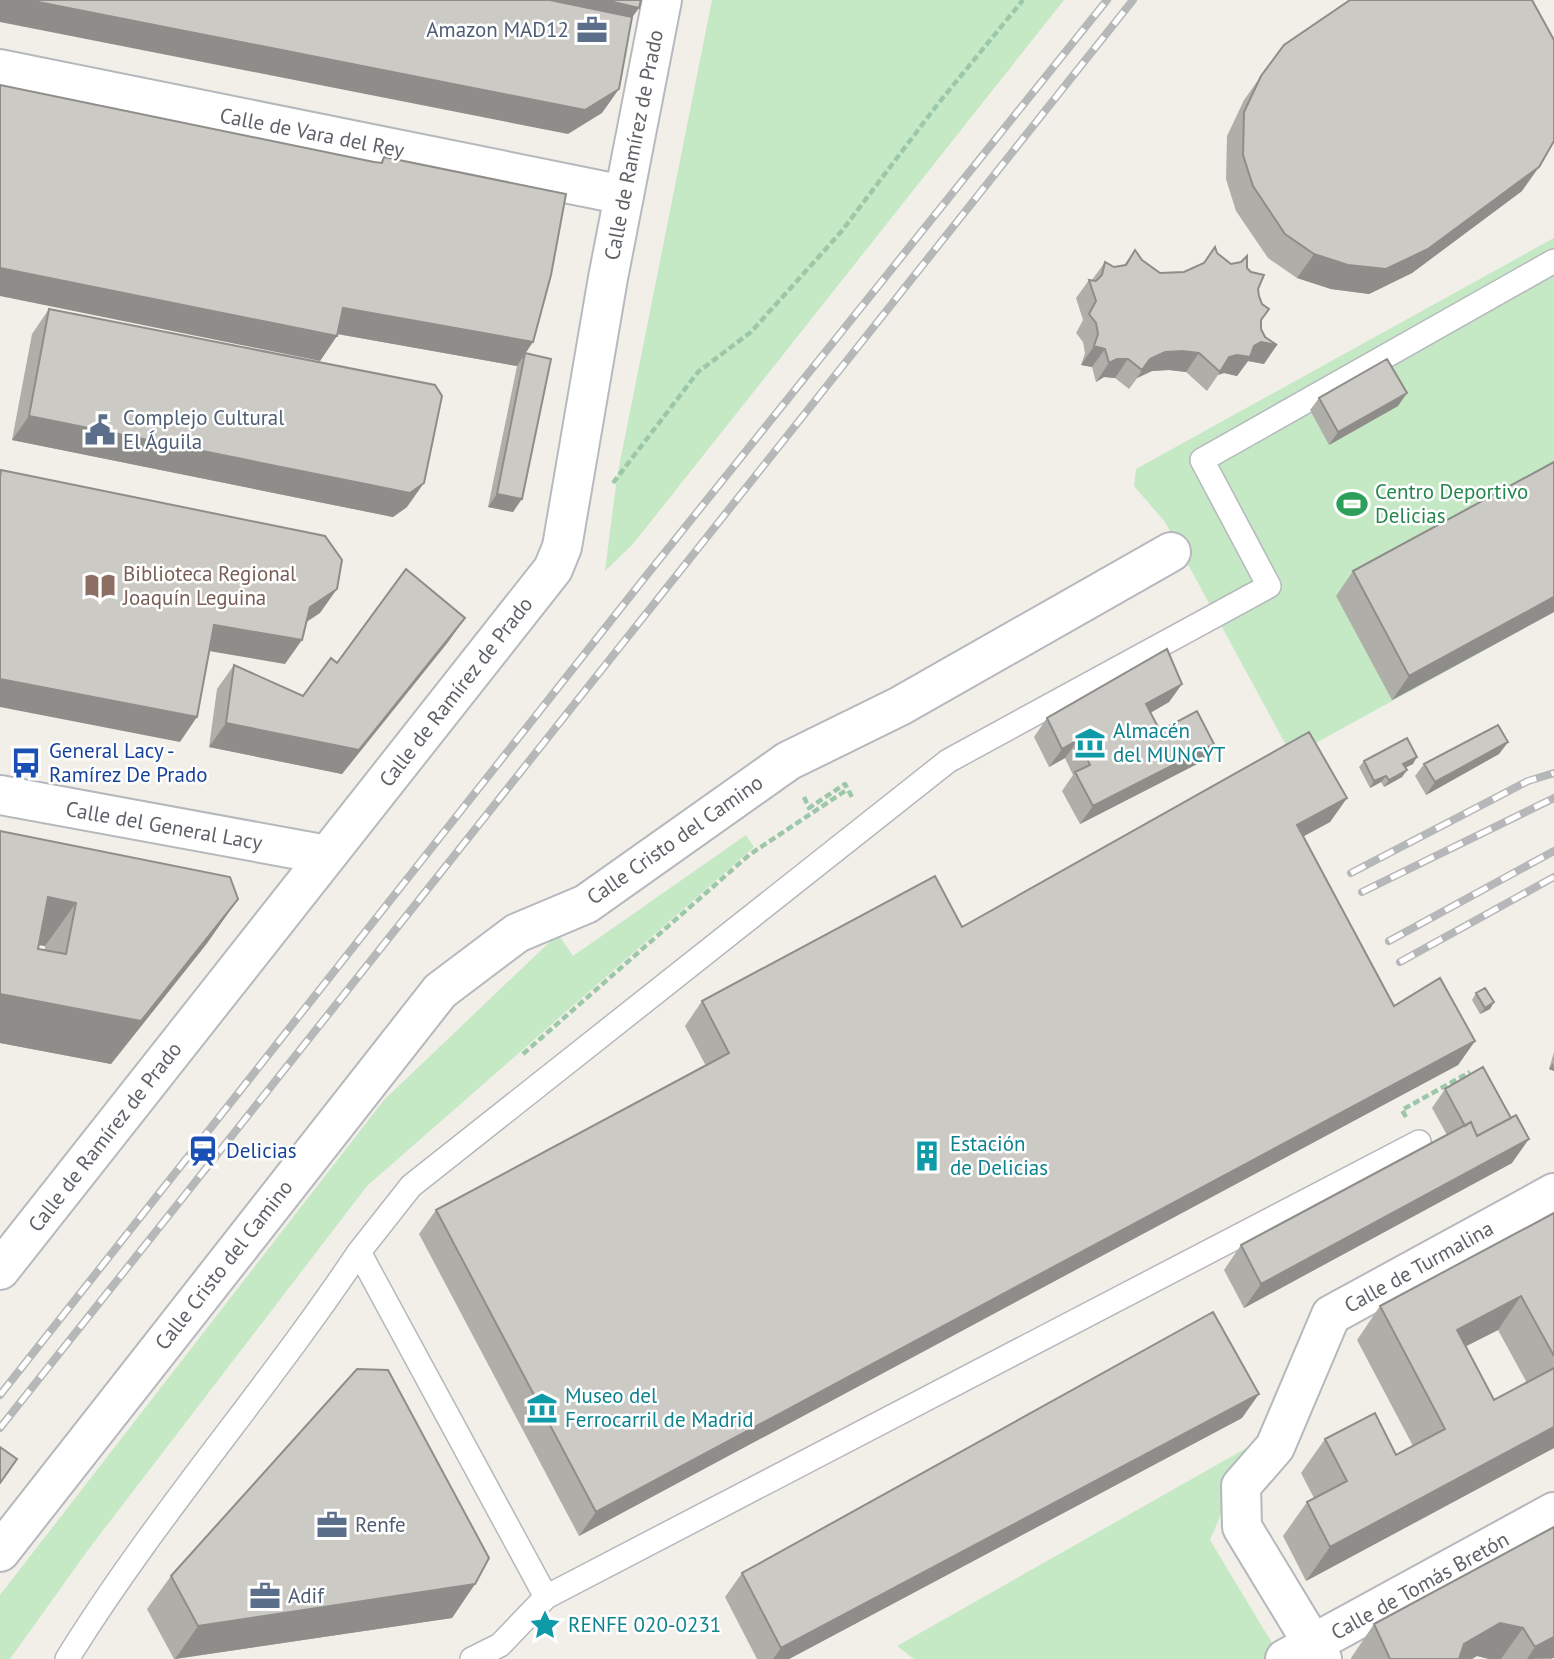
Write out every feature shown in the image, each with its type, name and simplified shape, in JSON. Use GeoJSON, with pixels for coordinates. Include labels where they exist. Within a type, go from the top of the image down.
{"type":"FeatureCollection","features":[{"type":"Feature","properties":{"kind":"street","name":"Calle de Ramírez de Prado"},"geometry":{"type":"LineString","coordinates":[[0,1270],[553,569],[562,547],[624,195],[662,0]]}},
{"type":"Feature","properties":{"kind":"street","name":"Calle de Vara del Rey"},"geometry":{"type":"LineString","coordinates":[[0,69],[624,195]]}},
{"type":"Feature","properties":{"kind":"street","name":"Calle Cristo del Camino"},"geometry":{"type":"LineString","coordinates":[[0,1552],[440,991],[517,933],[586,904],[788,761],[900,706],[1171,552]]}},
{"type":"Feature","properties":{"kind":"street","name":"Calle del General Lacy"},"geometry":{"type":"LineString","coordinates":[[0,795],[327,855]]}},
{"type":"Feature","properties":{"kind":"street","name":"Calle de Turmalina"},"geometry":{"type":"LineString","coordinates":[[1307,1654],[1242,1527],[1241,1486],[1275,1447],[1331,1315],[1554,1193]]}},
{"type":"Feature","properties":{"kind":"street","name":"Calle de Tomás Bretón"},"geometry":{"type":"LineString","coordinates":[[1307,1654],[1554,1512]]}},
{"type":"Feature","properties":{"kind":"lane"},"geometry":{"type":"LineString","coordinates":[[67,1659],[114,1583],[305,1333],[359,1252],[411,1186],[948,761],[1269,586],[1202,460],[1554,261]]}},
{"type":"Feature","properties":{"kind":"lane"},"geometry":{"type":"LineString","coordinates":[[472,1659],[500,1645],[547,1597],[1419,1142]]}},
{"type":"Feature","properties":{"kind":"lane"},"geometry":{"type":"LineString","coordinates":[[359,1252],[547,1597]]}},
{"type":"Feature","properties":{"kind":"path"},"geometry":{"type":"LineString","coordinates":[[609,487],[698,372],[751,332],[841,232],[937,105],[1023,0]]}},
{"type":"Feature","properties":{"kind":"path"},"geometry":{"type":"LineString","coordinates":[[513,1063],[750,855],[846,786],[809,808]]}},
{"type":"Feature","properties":{"kind":"path"},"geometry":{"type":"LineString","coordinates":[[1419,1142],[1402,1110],[1470,1072]]}},
{"type":"Feature","properties":{"kind":"green space"},"geometry":{"type":"Polygon","coordinates":[[[712,0],[1064,0],[633,544],[605,571],[617,477],[712,0]]]}},
{"type":"Feature","properties":{"kind":"green space","name":"Centro Deportivo Delicias"},"geometry":{"type":"Polygon","coordinates":[[[1554,238],[1554,612],[1292,756],[1165,522],[1134,486],[1136,469],[1554,238]]]}},
{"type":"Feature","properties":{"kind":"green space"},"geometry":{"type":"Polygon","coordinates":[[[746,835],[754,847],[367,1186],[88,1550],[10,1659],[0,1659],[0,1595],[384,1100],[558,934],[573,956],[746,835]]]}},
{"type":"Feature","properties":{"kind":"green space"},"geometry":{"type":"Polygon","coordinates":[[[1250,1446],[1210,1540],[1278,1653],[1267,1659],[914,1659],[897,1646],[1250,1446]]]}},
{"type":"Feature","properties":{"kind":"building"},"geometry":{"type":"Polygon","coordinates":[[[28,0],[550,0],[632,17],[619,89],[585,110],[28,0]]]}},
{"type":"Feature","properties":{"kind":"building"},"geometry":{"type":"Polygon","coordinates":[[[605,0],[641,0],[639,8],[605,0]]]}},
{"type":"Feature","properties":{"kind":"building"},"geometry":{"type":"Polygon","coordinates":[[[1350,0],[1532,0],[1554,40],[1554,141],[1539,167],[1428,249],[1386,269],[1348,265],[1314,254],[1285,234],[1253,186],[1243,155],[1244,112],[1261,76],[1284,45],[1350,0]]]}},
{"type":"Feature","properties":{"kind":"building"},"geometry":{"type":"Polygon","coordinates":[[[0,85],[374,162],[382,163],[384,157],[566,194],[551,275],[533,342],[343,308],[337,336],[0,268],[0,85]]]}},
{"type":"Feature","properties":{"kind":"building"},"geometry":{"type":"Polygon","coordinates":[[[1215,247],[1217,253],[1231,264],[1241,262],[1247,256],[1247,268],[1251,272],[1264,275],[1258,289],[1259,296],[1262,304],[1269,309],[1261,320],[1261,329],[1265,337],[1277,345],[1261,342],[1254,346],[1250,357],[1229,357],[1220,372],[1199,353],[1182,351],[1165,352],[1150,359],[1142,370],[1128,359],[1117,359],[1109,363],[1105,349],[1094,346],[1098,334],[1096,323],[1089,314],[1096,301],[1089,280],[1096,281],[1102,275],[1105,262],[1114,267],[1126,265],[1135,250],[1142,260],[1160,273],[1184,272],[1204,263],[1215,247]]]}},
{"type":"Feature","properties":{"kind":"building"},"geometry":{"type":"Polygon","coordinates":[[[49,309],[435,385],[442,396],[424,483],[410,493],[29,416],[49,309]]]}},
{"type":"Feature","properties":{"kind":"building"},"geometry":{"type":"Polygon","coordinates":[[[525,353],[551,359],[522,499],[497,494],[525,353]]]}},
{"type":"Feature","properties":{"kind":"building"},"geometry":{"type":"Polygon","coordinates":[[[1387,359],[1407,393],[1338,432],[1319,398],[1387,359]]]}},
{"type":"Feature","properties":{"kind":"building"},"geometry":{"type":"Polygon","coordinates":[[[1554,462],[1554,597],[1409,676],[1353,571],[1554,462]]]}},
{"type":"Feature","properties":{"kind":"building"},"geometry":{"type":"Polygon","coordinates":[[[1,470],[325,536],[342,560],[337,589],[310,607],[302,640],[214,625],[197,717],[0,679],[1,470]]]}},
{"type":"Feature","properties":{"kind":"building"},"geometry":{"type":"Polygon","coordinates":[[[406,569],[465,618],[359,750],[226,723],[234,665],[303,696],[331,658],[337,663],[406,569]]]}},
{"type":"Feature","properties":{"kind":"building","name":"Almacén del MUNCYT"},"geometry":{"type":"Polygon","coordinates":[[[1167,649],[1182,684],[1146,704],[1160,731],[1197,711],[1214,744],[1093,806],[1075,772],[1090,765],[1078,740],[1062,749],[1047,718],[1167,649]]]}},
{"type":"Feature","properties":{"kind":"building"},"geometry":{"type":"Polygon","coordinates":[[[1498,725],[1508,742],[1435,782],[1424,764],[1498,725]]]}},
{"type":"Feature","properties":{"kind":"building","name":"Estación de Delicias"},"geometry":{"type":"Polygon","coordinates":[[[1309,732],[1347,798],[1297,825],[1394,1006],[1440,978],[1475,1041],[596,1512],[436,1210],[729,1053],[702,1001],[935,876],[962,927],[1309,732]]]}},
{"type":"Feature","properties":{"kind":"building"},"geometry":{"type":"Polygon","coordinates":[[[1407,738],[1417,757],[1403,764],[1407,770],[1389,780],[1386,776],[1374,781],[1364,761],[1407,738]]]}},
{"type":"Feature","properties":{"kind":"building"},"geometry":{"type":"Polygon","coordinates":[[[0,831],[230,877],[238,899],[141,1021],[0,994],[0,831]],[[48,897],[38,949],[66,954],[76,903],[48,897]]]}},
{"type":"Feature","properties":{"kind":"building"},"geometry":{"type":"Polygon","coordinates":[[[1485,988],[1494,1002],[1485,1008],[1476,993],[1485,988]]]}},
{"type":"Feature","properties":{"kind":"building"},"geometry":{"type":"Polygon","coordinates":[[[1483,1067],[1511,1118],[1477,1136],[1471,1122],[1465,1126],[1445,1089],[1483,1067]]]}},
{"type":"Feature","properties":{"kind":"building"},"geometry":{"type":"Polygon","coordinates":[[[1516,1115],[1529,1139],[1261,1284],[1241,1245],[1471,1122],[1477,1136],[1516,1115]]]}},
{"type":"Feature","properties":{"kind":"building"},"geometry":{"type":"Polygon","coordinates":[[[1554,1213],[1554,1356],[1521,1296],[1457,1330],[1494,1400],[1554,1368],[1554,1427],[1330,1547],[1307,1502],[1347,1481],[1325,1439],[1375,1413],[1396,1455],[1445,1429],[1380,1306],[1554,1213]]]}},
{"type":"Feature","properties":{"kind":"building"},"geometry":{"type":"Polygon","coordinates":[[[1213,1312],[1259,1394],[781,1648],[742,1573],[1213,1312]]]}},
{"type":"Feature","properties":{"kind":"building"},"geometry":{"type":"Polygon","coordinates":[[[357,1369],[388,1370],[489,1558],[475,1584],[198,1626],[171,1576],[357,1369]]]}},
{"type":"Feature","properties":{"kind":"building"},"geometry":{"type":"Polygon","coordinates":[[[0,1447],[17,1459],[0,1483],[0,1447]]]}},
{"type":"Feature","properties":{"kind":"building"},"geometry":{"type":"Polygon","coordinates":[[[1554,1527],[1554,1637],[1535,1647],[1523,1628],[1500,1623],[1464,1644],[1459,1659],[1390,1659],[1374,1624],[1554,1527]]]}},
{"type":"Feature","properties":{"kind":"railway"},"geometry":{"type":"LineString","coordinates":[[0,1395],[646,576],[1107,0]]}},
{"type":"Feature","properties":{"kind":"railway"},"geometry":{"type":"LineString","coordinates":[[0,1428],[1133,0]]}},
{"type":"Feature","properties":{"kind":"railway"},"geometry":{"type":"LineString","coordinates":[[1351,873],[1528,781],[1554,773]]}},
{"type":"Feature","properties":{"kind":"railway"},"geometry":{"type":"LineString","coordinates":[[1362,892],[1554,798]]}},
{"type":"Feature","properties":{"kind":"railway"},"geometry":{"type":"LineString","coordinates":[[1389,941],[1554,851]]}},
{"type":"Feature","properties":{"kind":"railway"},"geometry":{"type":"LineString","coordinates":[[1400,962],[1554,877]]}},
{"type":"Feature","properties":{"kind":"place","name":"Amazon MAD12"},"geometry":{"type":"Point","coordinates":[592,30]}},
{"type":"Feature","properties":{"kind":"place","name":"Complejo Cultural El Águila"},"geometry":{"type":"Point","coordinates":[100,430]}},
{"type":"Feature","properties":{"kind":"place","name":"Centro Deportivo Delicias"},"geometry":{"type":"Point","coordinates":[1352,504]}},
{"type":"Feature","properties":{"kind":"place","name":"Biblioteca Regional Joaquín Leguina"},"geometry":{"type":"Point","coordinates":[100,586]}},
{"type":"Feature","properties":{"kind":"place","name":"Almacén del MUNCYT"},"geometry":{"type":"Point","coordinates":[1090,743]}},
{"type":"Feature","properties":{"kind":"place","name":"General Lacy - Ramírez De Prado"},"geometry":{"type":"Point","coordinates":[26,763]}},
{"type":"Feature","properties":{"kind":"place","name":"Delicias"},"geometry":{"type":"Point","coordinates":[203,1151]}},
{"type":"Feature","properties":{"kind":"place","name":"Estación de Delicias"},"geometry":{"type":"Point","coordinates":[927,1156]}},
{"type":"Feature","properties":{"kind":"place","name":"Museo del Ferrocarril de Madrid"},"geometry":{"type":"Point","coordinates":[542,1408]}},
{"type":"Feature","properties":{"kind":"place","name":"Renfe"},"geometry":{"type":"Point","coordinates":[332,1525]}},
{"type":"Feature","properties":{"kind":"place","name":"Adif"},"geometry":{"type":"Point","coordinates":[265,1596]}},
{"type":"Feature","properties":{"kind":"place","name":"RENFE 020-0231"},"geometry":{"type":"Point","coordinates":[545,1625]}}]}
